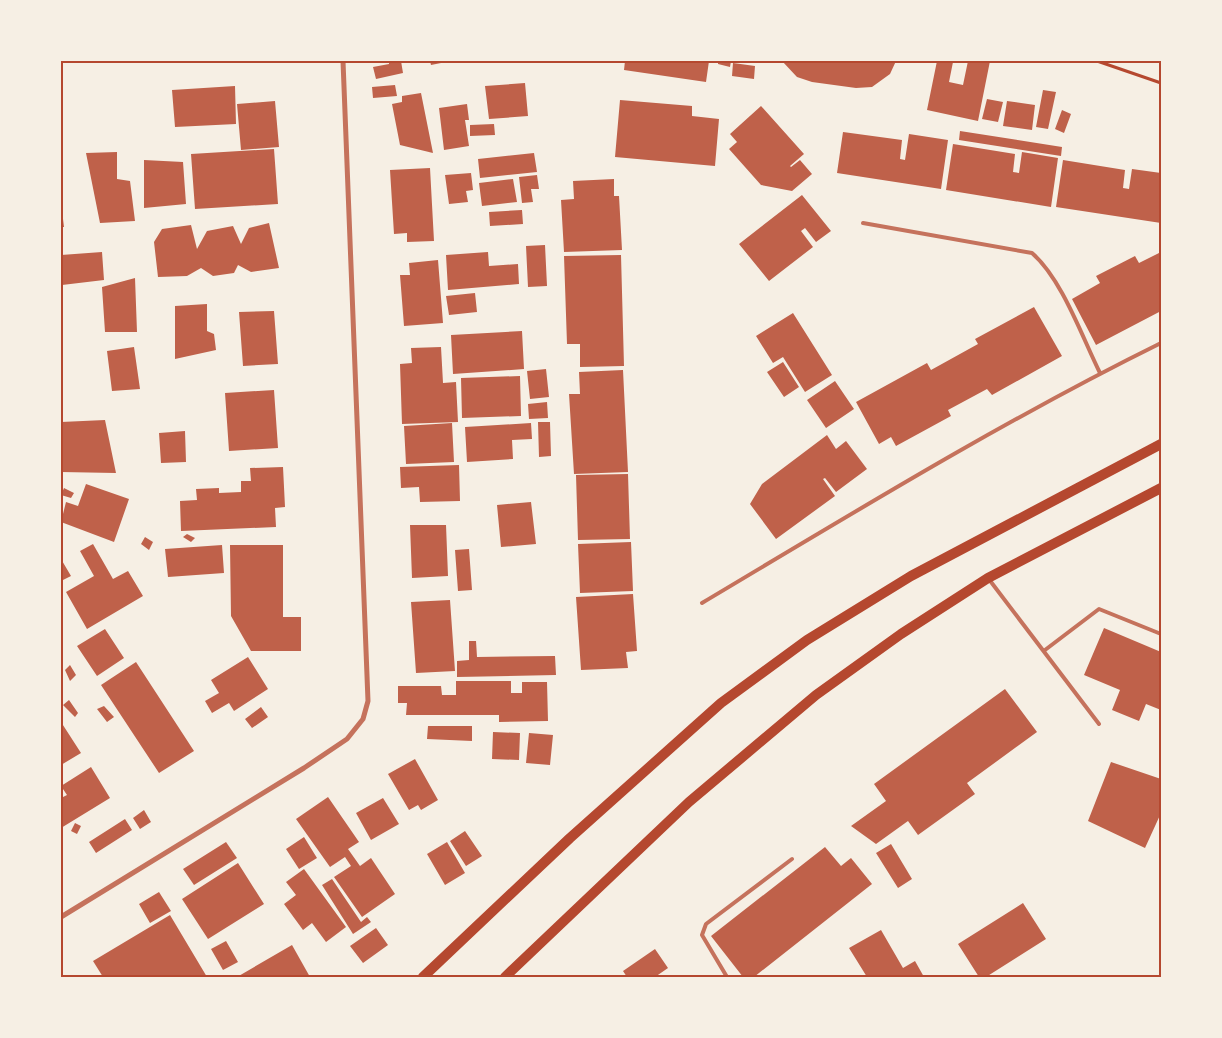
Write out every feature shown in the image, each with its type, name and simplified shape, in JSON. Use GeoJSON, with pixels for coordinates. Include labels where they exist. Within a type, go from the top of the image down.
{"type":"FeatureCollection","features":[{"type":"Feature","properties":{"kind":"main road"},"geometry":{"type":"LineString","coordinates":[[423,977],[570,838],[721,703],[808,640],[911,576],[1161,444]]}},
{"type":"Feature","properties":{"kind":"main road"},"geometry":{"type":"LineString","coordinates":[[505,977],[689,802],[816,695],[901,634],[988,578],[1161,488]]}},
{"type":"Feature","properties":{"kind":"street"},"geometry":{"type":"LineString","coordinates":[[61,917],[304,768],[348,739],[363,719],[368,701],[343,61]]}},
{"type":"Feature","properties":{"kind":"lane"},"geometry":{"type":"LineString","coordinates":[[863,224],[1032,253],[1045,265],[1055,282],[1100,374]]}},
{"type":"Feature","properties":{"kind":"lane"},"geometry":{"type":"LineString","coordinates":[[702,603],[954,454],[1100,374],[1161,343]]}},
{"type":"Feature","properties":{"kind":"lane"},"geometry":{"type":"LineString","coordinates":[[988,578],[1099,724]]}},
{"type":"Feature","properties":{"kind":"lane"},"geometry":{"type":"LineString","coordinates":[[1044,650],[1099,609],[1161,634]]}},
{"type":"Feature","properties":{"kind":"lane"},"geometry":{"type":"LineString","coordinates":[[727,977],[702,935],[706,924],[792,859]]}},
{"type":"Feature","properties":{"kind":"path"},"geometry":{"type":"LineString","coordinates":[[1097,61],[1161,83]]}},
{"type":"Feature","properties":{"kind":"building"},"geometry":{"type":"Polygon","coordinates":[[[389,61],[401,61],[403,73],[376,79],[373,67],[389,64],[389,61]]]}},
{"type":"Feature","properties":{"kind":"building"},"geometry":{"type":"Polygon","coordinates":[[[430,61],[446,61],[446,62],[431,65],[430,61]]]}},
{"type":"Feature","properties":{"kind":"building"},"geometry":{"type":"Polygon","coordinates":[[[625,61],[709,61],[706,82],[624,70],[625,61]]]}},
{"type":"Feature","properties":{"kind":"building"},"geometry":{"type":"Polygon","coordinates":[[[718,61],[731,61],[730,67],[718,64],[718,61]]]}},
{"type":"Feature","properties":{"kind":"building"},"geometry":{"type":"Polygon","coordinates":[[[782,61],[896,61],[890,74],[872,87],[856,88],[812,82],[797,77],[782,61]]]}},
{"type":"Feature","properties":{"kind":"building"},"geometry":{"type":"Polygon","coordinates":[[[937,61],[953,62],[949,82],[963,85],[968,61],[990,61],[978,121],[927,110],[937,61]]]}},
{"type":"Feature","properties":{"kind":"building"},"geometry":{"type":"Polygon","coordinates":[[[733,63],[755,66],[754,79],[732,76],[733,63]]]}},
{"type":"Feature","properties":{"kind":"building"},"geometry":{"type":"Polygon","coordinates":[[[525,83],[528,116],[489,119],[485,86],[525,83]]]}},
{"type":"Feature","properties":{"kind":"building"},"geometry":{"type":"Polygon","coordinates":[[[395,85],[397,96],[373,98],[372,87],[395,85]]]}},
{"type":"Feature","properties":{"kind":"building"},"geometry":{"type":"Polygon","coordinates":[[[235,86],[236,124],[175,127],[172,90],[235,86]]]}},
{"type":"Feature","properties":{"kind":"building"},"geometry":{"type":"Polygon","coordinates":[[[1043,90],[1056,92],[1048,129],[1036,127],[1043,90]]]}},
{"type":"Feature","properties":{"kind":"building"},"geometry":{"type":"Polygon","coordinates":[[[421,93],[433,153],[400,145],[392,104],[402,102],[402,96],[421,93]]]}},
{"type":"Feature","properties":{"kind":"building"},"geometry":{"type":"Polygon","coordinates":[[[987,99],[1003,102],[998,122],[982,119],[987,99]]]}},
{"type":"Feature","properties":{"kind":"building"},"geometry":{"type":"Polygon","coordinates":[[[620,100],[692,106],[692,116],[719,119],[715,166],[615,157],[620,100]]]}},
{"type":"Feature","properties":{"kind":"building"},"geometry":{"type":"Polygon","coordinates":[[[275,101],[279,147],[241,150],[237,104],[275,101]]]}},
{"type":"Feature","properties":{"kind":"building"},"geometry":{"type":"Polygon","coordinates":[[[1007,101],[1035,105],[1032,130],[1003,126],[1007,101]]]}},
{"type":"Feature","properties":{"kind":"building"},"geometry":{"type":"Polygon","coordinates":[[[467,104],[469,120],[465,120],[469,146],[444,150],[439,108],[467,104]]]}},
{"type":"Feature","properties":{"kind":"building"},"geometry":{"type":"Polygon","coordinates":[[[761,106],[804,154],[790,166],[800,160],[812,174],[792,191],[761,185],[729,149],[737,142],[730,134],[761,106]]]}},
{"type":"Feature","properties":{"kind":"building"},"geometry":{"type":"Polygon","coordinates":[[[1062,110],[1071,114],[1064,133],[1055,129],[1062,110]]]}},
{"type":"Feature","properties":{"kind":"building"},"geometry":{"type":"Polygon","coordinates":[[[494,124],[495,135],[470,136],[470,125],[494,124]]]}},
{"type":"Feature","properties":{"kind":"building"},"geometry":{"type":"Polygon","coordinates":[[[960,131],[1062,147],[1061,156],[959,140],[960,131]]]}},
{"type":"Feature","properties":{"kind":"building"},"geometry":{"type":"Polygon","coordinates":[[[843,132],[902,140],[900,159],[905,160],[909,134],[948,140],[941,189],[837,173],[843,132]]]}},
{"type":"Feature","properties":{"kind":"building"},"geometry":{"type":"Polygon","coordinates":[[[953,144],[1015,154],[1013,172],[1019,173],[1022,152],[1058,158],[1051,207],[946,190],[953,144]]]}},
{"type":"Feature","properties":{"kind":"building"},"geometry":{"type":"Polygon","coordinates":[[[274,149],[278,204],[195,209],[191,154],[274,149]]]}},
{"type":"Feature","properties":{"kind":"building"},"geometry":{"type":"Polygon","coordinates":[[[117,152],[117,179],[130,181],[135,221],[100,223],[86,153],[117,152]]]}},
{"type":"Feature","properties":{"kind":"building"},"geometry":{"type":"Polygon","coordinates":[[[534,153],[537,172],[480,178],[478,159],[534,153]]]}},
{"type":"Feature","properties":{"kind":"building"},"geometry":{"type":"Polygon","coordinates":[[[144,160],[183,162],[186,204],[144,208],[144,160]]]}},
{"type":"Feature","properties":{"kind":"building"},"geometry":{"type":"Polygon","coordinates":[[[1063,160],[1125,170],[1123,188],[1129,189],[1132,169],[1161,173],[1161,223],[1056,207],[1063,160]]]}},
{"type":"Feature","properties":{"kind":"building"},"geometry":{"type":"Polygon","coordinates":[[[430,168],[434,241],[407,242],[407,233],[394,234],[390,170],[430,168]]]}},
{"type":"Feature","properties":{"kind":"building"},"geometry":{"type":"Polygon","coordinates":[[[471,173],[473,190],[466,191],[468,202],[449,204],[445,175],[471,173]]]}},
{"type":"Feature","properties":{"kind":"building"},"geometry":{"type":"Polygon","coordinates":[[[537,175],[539,189],[531,189],[533,202],[522,203],[519,177],[537,175]]]}},
{"type":"Feature","properties":{"kind":"building"},"geometry":{"type":"Polygon","coordinates":[[[513,179],[517,202],[482,206],[479,183],[513,179]]]}},
{"type":"Feature","properties":{"kind":"building"},"geometry":{"type":"Polygon","coordinates":[[[614,179],[614,196],[619,196],[622,250],[564,252],[561,200],[574,199],[573,181],[614,179]]]}},
{"type":"Feature","properties":{"kind":"building"},"geometry":{"type":"Polygon","coordinates":[[[802,195],[831,231],[816,242],[805,228],[801,231],[813,247],[769,281],[739,244],[802,195]]]}},
{"type":"Feature","properties":{"kind":"building"},"geometry":{"type":"Polygon","coordinates":[[[61,203],[64,227],[61,227],[61,203]]]}},
{"type":"Feature","properties":{"kind":"building"},"geometry":{"type":"Polygon","coordinates":[[[522,210],[523,224],[490,226],[489,212],[522,210]]]}},
{"type":"Feature","properties":{"kind":"building"},"geometry":{"type":"Polygon","coordinates":[[[269,223],[279,268],[251,272],[238,265],[234,273],[213,276],[201,268],[187,276],[158,277],[154,242],[162,229],[191,225],[197,249],[207,231],[233,226],[241,244],[249,228],[269,223]]]}},
{"type":"Feature","properties":{"kind":"building"},"geometry":{"type":"Polygon","coordinates":[[[545,245],[547,286],[528,287],[526,246],[545,245]]]}},
{"type":"Feature","properties":{"kind":"building"},"geometry":{"type":"Polygon","coordinates":[[[102,252],[104,280],[62,285],[61,255],[102,252]]]}},
{"type":"Feature","properties":{"kind":"building"},"geometry":{"type":"Polygon","coordinates":[[[488,252],[489,266],[518,264],[519,284],[448,290],[446,255],[488,252]]]}},
{"type":"Feature","properties":{"kind":"building"},"geometry":{"type":"Polygon","coordinates":[[[1159,253],[1161,257],[1161,311],[1096,345],[1072,299],[1100,283],[1096,276],[1135,256],[1139,263],[1159,253]]]}},
{"type":"Feature","properties":{"kind":"building"},"geometry":{"type":"Polygon","coordinates":[[[621,255],[624,366],[580,367],[580,344],[567,344],[564,256],[621,255]]]}},
{"type":"Feature","properties":{"kind":"building"},"geometry":{"type":"Polygon","coordinates":[[[438,260],[443,323],[404,326],[400,275],[410,275],[409,263],[438,260]]]}},
{"type":"Feature","properties":{"kind":"building"},"geometry":{"type":"Polygon","coordinates":[[[135,278],[137,332],[105,332],[102,287],[135,278]]]}},
{"type":"Feature","properties":{"kind":"building"},"geometry":{"type":"Polygon","coordinates":[[[475,293],[477,312],[449,315],[446,296],[475,293]]]}},
{"type":"Feature","properties":{"kind":"building"},"geometry":{"type":"Polygon","coordinates":[[[207,304],[207,331],[214,334],[216,350],[175,359],[175,306],[207,304]]]}},
{"type":"Feature","properties":{"kind":"building"},"geometry":{"type":"Polygon","coordinates":[[[1034,307],[1062,356],[992,395],[987,389],[948,410],[951,416],[896,446],[891,437],[879,444],[856,402],[927,363],[931,370],[978,344],[975,339],[1034,307]]]}},
{"type":"Feature","properties":{"kind":"building"},"geometry":{"type":"Polygon","coordinates":[[[274,311],[278,364],[243,366],[239,312],[274,311]]]}},
{"type":"Feature","properties":{"kind":"building"},"geometry":{"type":"Polygon","coordinates":[[[793,313],[832,375],[805,392],[783,357],[773,363],[756,336],[793,313]]]}},
{"type":"Feature","properties":{"kind":"building"},"geometry":{"type":"Polygon","coordinates":[[[522,331],[524,369],[453,374],[451,335],[522,331]]]}},
{"type":"Feature","properties":{"kind":"building"},"geometry":{"type":"Polygon","coordinates":[[[134,347],[140,389],[112,391],[107,351],[134,347]]]}},
{"type":"Feature","properties":{"kind":"building"},"geometry":{"type":"Polygon","coordinates":[[[441,347],[443,383],[456,382],[458,422],[402,424],[400,364],[412,363],[411,348],[441,347]]]}},
{"type":"Feature","properties":{"kind":"building"},"geometry":{"type":"Polygon","coordinates":[[[783,362],[799,387],[784,397],[767,372],[783,362]]]}},
{"type":"Feature","properties":{"kind":"building"},"geometry":{"type":"Polygon","coordinates":[[[546,369],[549,397],[530,399],[527,371],[546,369]]]}},
{"type":"Feature","properties":{"kind":"building"},"geometry":{"type":"Polygon","coordinates":[[[623,370],[628,472],[574,474],[569,394],[580,394],[579,372],[623,370]]]}},
{"type":"Feature","properties":{"kind":"building"},"geometry":{"type":"Polygon","coordinates":[[[520,376],[521,416],[462,418],[461,378],[520,376]]]}},
{"type":"Feature","properties":{"kind":"building"},"geometry":{"type":"Polygon","coordinates":[[[835,381],[854,409],[826,428],[807,400],[835,381]]]}},
{"type":"Feature","properties":{"kind":"building"},"geometry":{"type":"Polygon","coordinates":[[[274,390],[278,448],[229,451],[225,393],[274,390]]]}},
{"type":"Feature","properties":{"kind":"building"},"geometry":{"type":"Polygon","coordinates":[[[547,402],[548,418],[529,419],[528,404],[547,402]]]}},
{"type":"Feature","properties":{"kind":"building"},"geometry":{"type":"Polygon","coordinates":[[[105,420],[116,473],[61,472],[61,422],[105,420]]]}},
{"type":"Feature","properties":{"kind":"building"},"geometry":{"type":"Polygon","coordinates":[[[538,422],[550,422],[551,456],[539,457],[538,422]]]}},
{"type":"Feature","properties":{"kind":"building"},"geometry":{"type":"Polygon","coordinates":[[[452,423],[454,462],[406,464],[404,426],[452,423]]]}},
{"type":"Feature","properties":{"kind":"building"},"geometry":{"type":"Polygon","coordinates":[[[531,423],[532,439],[512,440],[513,459],[467,462],[465,427],[531,423]]]}},
{"type":"Feature","properties":{"kind":"building"},"geometry":{"type":"Polygon","coordinates":[[[185,431],[186,462],[161,463],[159,433],[185,431]]]}},
{"type":"Feature","properties":{"kind":"building"},"geometry":{"type":"Polygon","coordinates":[[[827,435],[836,449],[846,441],[867,469],[836,492],[825,478],[823,479],[835,496],[776,539],[750,504],[762,484],[827,435]]]}},
{"type":"Feature","properties":{"kind":"building"},"geometry":{"type":"Polygon","coordinates":[[[459,465],[460,501],[420,502],[419,487],[401,488],[400,467],[459,465]]]}},
{"type":"Feature","properties":{"kind":"building"},"geometry":{"type":"Polygon","coordinates":[[[283,467],[285,507],[275,508],[276,527],[181,531],[180,501],[197,500],[196,489],[219,488],[219,493],[241,492],[241,481],[251,481],[250,468],[283,467]]]}},
{"type":"Feature","properties":{"kind":"building"},"geometry":{"type":"Polygon","coordinates":[[[628,474],[630,539],[578,540],[576,475],[628,474]]]}},
{"type":"Feature","properties":{"kind":"building"},"geometry":{"type":"Polygon","coordinates":[[[86,484],[129,499],[114,542],[61,522],[66,502],[78,506],[86,484]]]}},
{"type":"Feature","properties":{"kind":"building"},"geometry":{"type":"Polygon","coordinates":[[[64,488],[74,493],[71,498],[61,495],[64,488]]]}},
{"type":"Feature","properties":{"kind":"building"},"geometry":{"type":"Polygon","coordinates":[[[531,502],[536,544],[501,547],[497,505],[531,502]]]}},
{"type":"Feature","properties":{"kind":"building"},"geometry":{"type":"Polygon","coordinates":[[[410,525],[446,525],[448,576],[412,578],[410,525]]]}},
{"type":"Feature","properties":{"kind":"building"},"geometry":{"type":"Polygon","coordinates":[[[187,534],[195,538],[191,542],[183,537],[187,534]]]}},
{"type":"Feature","properties":{"kind":"building"},"geometry":{"type":"Polygon","coordinates":[[[145,537],[153,542],[149,550],[141,544],[145,537]]]}},
{"type":"Feature","properties":{"kind":"building"},"geometry":{"type":"Polygon","coordinates":[[[631,542],[633,591],[580,593],[578,544],[631,542]]]}},
{"type":"Feature","properties":{"kind":"building"},"geometry":{"type":"Polygon","coordinates":[[[93,544],[113,579],[128,571],[143,596],[87,629],[66,592],[94,576],[80,551],[93,544]]]}},
{"type":"Feature","properties":{"kind":"building"},"geometry":{"type":"Polygon","coordinates":[[[222,545],[224,573],[168,577],[165,549],[222,545]]]}},
{"type":"Feature","properties":{"kind":"building"},"geometry":{"type":"Polygon","coordinates":[[[230,545],[283,545],[283,617],[301,617],[301,651],[251,651],[231,616],[230,545]]]}},
{"type":"Feature","properties":{"kind":"building"},"geometry":{"type":"Polygon","coordinates":[[[469,549],[472,590],[458,591],[455,550],[469,549]]]}},
{"type":"Feature","properties":{"kind":"building"},"geometry":{"type":"Polygon","coordinates":[[[61,559],[71,576],[61,581],[61,559]]]}},
{"type":"Feature","properties":{"kind":"building"},"geometry":{"type":"Polygon","coordinates":[[[633,594],[637,651],[626,652],[628,668],[581,670],[576,597],[633,594]]]}},
{"type":"Feature","properties":{"kind":"building"},"geometry":{"type":"Polygon","coordinates":[[[450,600],[455,671],[416,673],[411,602],[450,600]]]}},
{"type":"Feature","properties":{"kind":"building"},"geometry":{"type":"Polygon","coordinates":[[[1104,628],[1161,652],[1161,710],[1146,704],[1139,721],[1112,710],[1120,690],[1084,675],[1104,628]]]}},
{"type":"Feature","properties":{"kind":"building"},"geometry":{"type":"Polygon","coordinates":[[[105,629],[124,658],[97,676],[77,646],[105,629]]]}},
{"type":"Feature","properties":{"kind":"building"},"geometry":{"type":"Polygon","coordinates":[[[469,641],[476,641],[477,657],[555,656],[556,675],[457,677],[457,661],[469,660],[469,641]]]}},
{"type":"Feature","properties":{"kind":"building"},"geometry":{"type":"Polygon","coordinates":[[[248,657],[268,689],[234,711],[229,703],[212,713],[205,701],[219,693],[211,680],[248,657]]]}},
{"type":"Feature","properties":{"kind":"building"},"geometry":{"type":"Polygon","coordinates":[[[136,662],[194,751],[159,773],[101,685],[136,662]]]}},
{"type":"Feature","properties":{"kind":"building"},"geometry":{"type":"Polygon","coordinates":[[[70,665],[76,675],[70,681],[65,670],[70,665]]]}},
{"type":"Feature","properties":{"kind":"building"},"geometry":{"type":"Polygon","coordinates":[[[456,681],[511,681],[511,693],[522,693],[522,682],[547,682],[548,721],[499,722],[499,715],[406,715],[407,703],[398,703],[398,686],[441,686],[442,695],[456,695],[456,681]]]}},
{"type":"Feature","properties":{"kind":"building"},"geometry":{"type":"Polygon","coordinates":[[[1005,689],[1037,732],[967,783],[975,794],[918,835],[908,821],[876,844],[851,826],[886,801],[874,784],[1005,689]]]}},
{"type":"Feature","properties":{"kind":"building"},"geometry":{"type":"Polygon","coordinates":[[[69,700],[78,713],[75,717],[63,705],[69,700]]]}},
{"type":"Feature","properties":{"kind":"building"},"geometry":{"type":"Polygon","coordinates":[[[104,706],[114,717],[107,722],[97,709],[104,706]]]}},
{"type":"Feature","properties":{"kind":"building"},"geometry":{"type":"Polygon","coordinates":[[[261,707],[268,717],[252,728],[245,719],[261,707]]]}},
{"type":"Feature","properties":{"kind":"building"},"geometry":{"type":"Polygon","coordinates":[[[61,722],[81,753],[61,765],[61,722]]]}},
{"type":"Feature","properties":{"kind":"building"},"geometry":{"type":"Polygon","coordinates":[[[428,726],[472,726],[472,741],[427,739],[428,726]]]}},
{"type":"Feature","properties":{"kind":"building"},"geometry":{"type":"Polygon","coordinates":[[[493,732],[520,733],[519,760],[492,759],[493,732]]]}},
{"type":"Feature","properties":{"kind":"building"},"geometry":{"type":"Polygon","coordinates":[[[529,733],[553,735],[550,765],[526,763],[529,733]]]}},
{"type":"Feature","properties":{"kind":"building"},"geometry":{"type":"Polygon","coordinates":[[[415,759],[438,800],[421,810],[418,805],[409,810],[388,774],[415,759]]]}},
{"type":"Feature","properties":{"kind":"building"},"geometry":{"type":"Polygon","coordinates":[[[1111,762],[1161,779],[1161,813],[1145,848],[1088,821],[1111,762]]]}},
{"type":"Feature","properties":{"kind":"building"},"geometry":{"type":"Polygon","coordinates":[[[91,767],[110,798],[61,828],[61,798],[67,795],[61,786],[91,767]]]}},
{"type":"Feature","properties":{"kind":"building"},"geometry":{"type":"Polygon","coordinates":[[[328,797],[359,842],[348,849],[360,866],[371,858],[395,894],[362,917],[334,877],[351,866],[345,857],[330,867],[296,819],[328,797]]]}},
{"type":"Feature","properties":{"kind":"building"},"geometry":{"type":"Polygon","coordinates":[[[383,798],[399,824],[371,840],[356,813],[383,798]]]}},
{"type":"Feature","properties":{"kind":"building"},"geometry":{"type":"Polygon","coordinates":[[[144,810],[151,822],[140,829],[133,818],[144,810]]]}},
{"type":"Feature","properties":{"kind":"building"},"geometry":{"type":"Polygon","coordinates":[[[125,819],[132,830],[96,853],[89,842],[125,819]]]}},
{"type":"Feature","properties":{"kind":"building"},"geometry":{"type":"Polygon","coordinates":[[[75,823],[81,826],[77,834],[71,831],[75,823]]]}},
{"type":"Feature","properties":{"kind":"building"},"geometry":{"type":"Polygon","coordinates":[[[465,831],[482,856],[466,866],[450,841],[465,831]]]}},
{"type":"Feature","properties":{"kind":"building"},"geometry":{"type":"Polygon","coordinates":[[[304,837],[317,858],[299,869],[286,849],[304,837]]]}},
{"type":"Feature","properties":{"kind":"building"},"geometry":{"type":"Polygon","coordinates":[[[226,842],[237,858],[194,885],[183,869],[226,842]]]}},
{"type":"Feature","properties":{"kind":"building"},"geometry":{"type":"Polygon","coordinates":[[[447,842],[465,873],[445,885],[427,854],[447,842]]]}},
{"type":"Feature","properties":{"kind":"building"},"geometry":{"type":"Polygon","coordinates":[[[891,844],[912,879],[898,888],[876,853],[891,844]]]}},
{"type":"Feature","properties":{"kind":"building"},"geometry":{"type":"Polygon","coordinates":[[[825,847],[841,866],[851,858],[872,884],[754,977],[743,977],[711,936],[825,847]]]}},
{"type":"Feature","properties":{"kind":"building"},"geometry":{"type":"Polygon","coordinates":[[[238,863],[264,904],[208,939],[182,899],[238,863]]]}},
{"type":"Feature","properties":{"kind":"building"},"geometry":{"type":"Polygon","coordinates":[[[304,869],[346,927],[326,942],[312,923],[303,930],[284,904],[296,895],[286,882],[304,869]]]}},
{"type":"Feature","properties":{"kind":"building"},"geometry":{"type":"Polygon","coordinates":[[[332,879],[361,922],[367,917],[371,922],[353,934],[322,885],[332,879]]]}},
{"type":"Feature","properties":{"kind":"building"},"geometry":{"type":"Polygon","coordinates":[[[159,892],[171,911],[150,923],[139,904],[159,892]]]}},
{"type":"Feature","properties":{"kind":"building"},"geometry":{"type":"Polygon","coordinates":[[[1023,903],[1046,939],[986,977],[979,977],[958,944],[1023,903]]]}},
{"type":"Feature","properties":{"kind":"building"},"geometry":{"type":"Polygon","coordinates":[[[170,915],[207,977],[103,977],[93,961],[170,915]]]}},
{"type":"Feature","properties":{"kind":"building"},"geometry":{"type":"Polygon","coordinates":[[[376,928],[388,945],[363,963],[350,946],[376,928]]]}},
{"type":"Feature","properties":{"kind":"building"},"geometry":{"type":"Polygon","coordinates":[[[881,930],[903,968],[915,961],[924,977],[867,977],[849,948],[881,930]]]}},
{"type":"Feature","properties":{"kind":"building"},"geometry":{"type":"Polygon","coordinates":[[[226,941],[238,962],[223,970],[211,949],[226,941]]]}},
{"type":"Feature","properties":{"kind":"building"},"geometry":{"type":"Polygon","coordinates":[[[292,945],[310,977],[237,977],[292,945]]]}},
{"type":"Feature","properties":{"kind":"building"},"geometry":{"type":"Polygon","coordinates":[[[655,949],[668,968],[655,977],[627,977],[623,971],[655,949]]]}}]}
